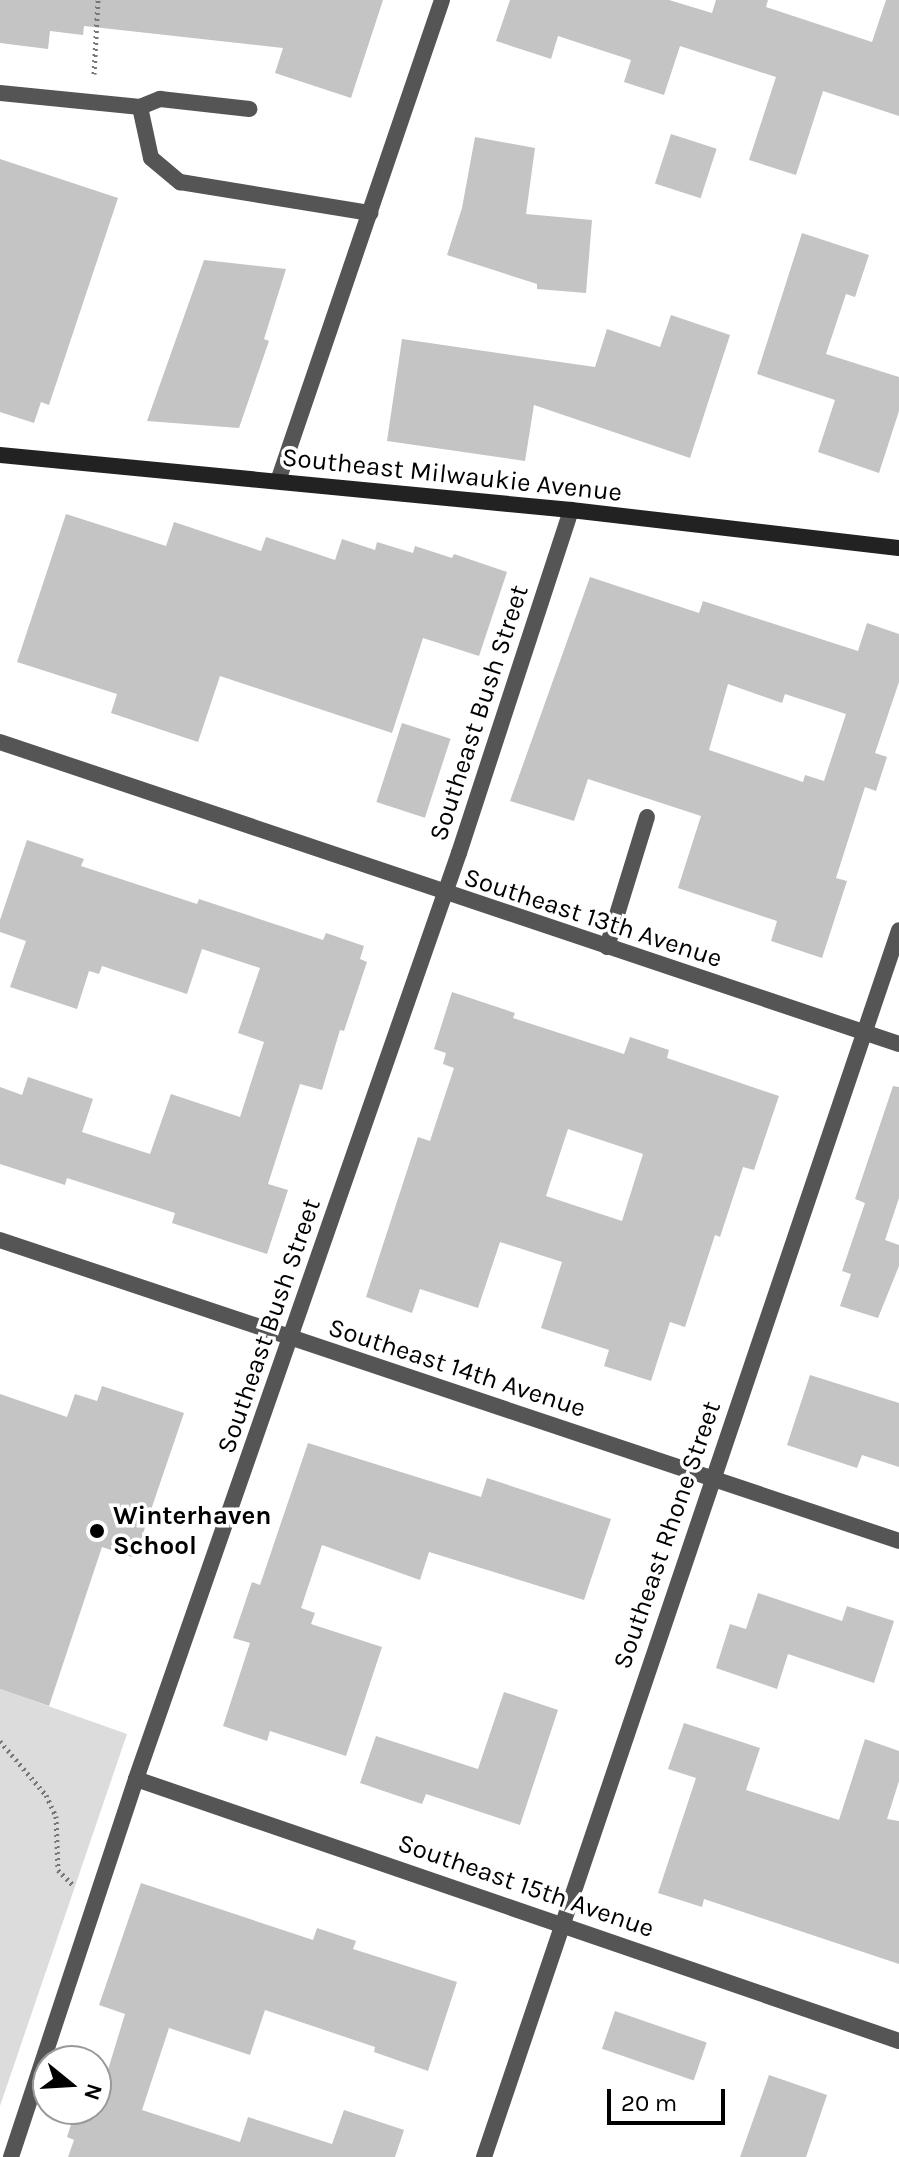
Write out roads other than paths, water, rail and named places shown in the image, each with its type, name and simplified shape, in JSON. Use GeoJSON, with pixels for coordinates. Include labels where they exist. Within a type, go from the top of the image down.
{"type":"FeatureCollection","features":[{"type":"Feature","properties":{"kind":"main road","name":"Southeast Milwaukie Avenue"},"geometry":{"type":"LineString","coordinates":[[0,455],[571,510],[899,548]]}},
{"type":"Feature","properties":{"kind":"street"},"geometry":{"type":"LineString","coordinates":[[278,481],[442,0]]}},
{"type":"Feature","properties":{"kind":"street"},"geometry":{"type":"LineString","coordinates":[[0,93],[140,107],[160,99],[249,109]]}},
{"type":"Feature","properties":{"kind":"street"},"geometry":{"type":"LineString","coordinates":[[140,107],[151,158],[180,182],[370,213]]}},
{"type":"Feature","properties":{"kind":"street","name":"Southeast Bush Street"},"geometry":{"type":"LineString","coordinates":[[11,2157],[136,1779],[443,894],[571,510]]}},
{"type":"Feature","properties":{"kind":"street","name":"Southeast 13th Avenue"},"geometry":{"type":"LineString","coordinates":[[0,742],[443,894],[899,1044]]}},
{"type":"Feature","properties":{"kind":"street"},"geometry":{"type":"LineString","coordinates":[[607,947],[647,817]]}},
{"type":"Feature","properties":{"kind":"street","name":"Southeast Rhone Street"},"geometry":{"type":"LineString","coordinates":[[484,2157],[899,930]]}},
{"type":"Feature","properties":{"kind":"street","name":"Southeast 14th Avenue"},"geometry":{"type":"LineString","coordinates":[[0,1240],[899,1541]]}},
{"type":"Feature","properties":{"kind":"street","name":"Southeast 15th Avenue"},"geometry":{"type":"LineString","coordinates":[[136,1779],[562,1922],[899,2041]]}},
{"type":"Feature","properties":{"kind":"place","name":"Winterhaven School"},"geometry":{"type":"Point","coordinates":[97,1531]}}]}
